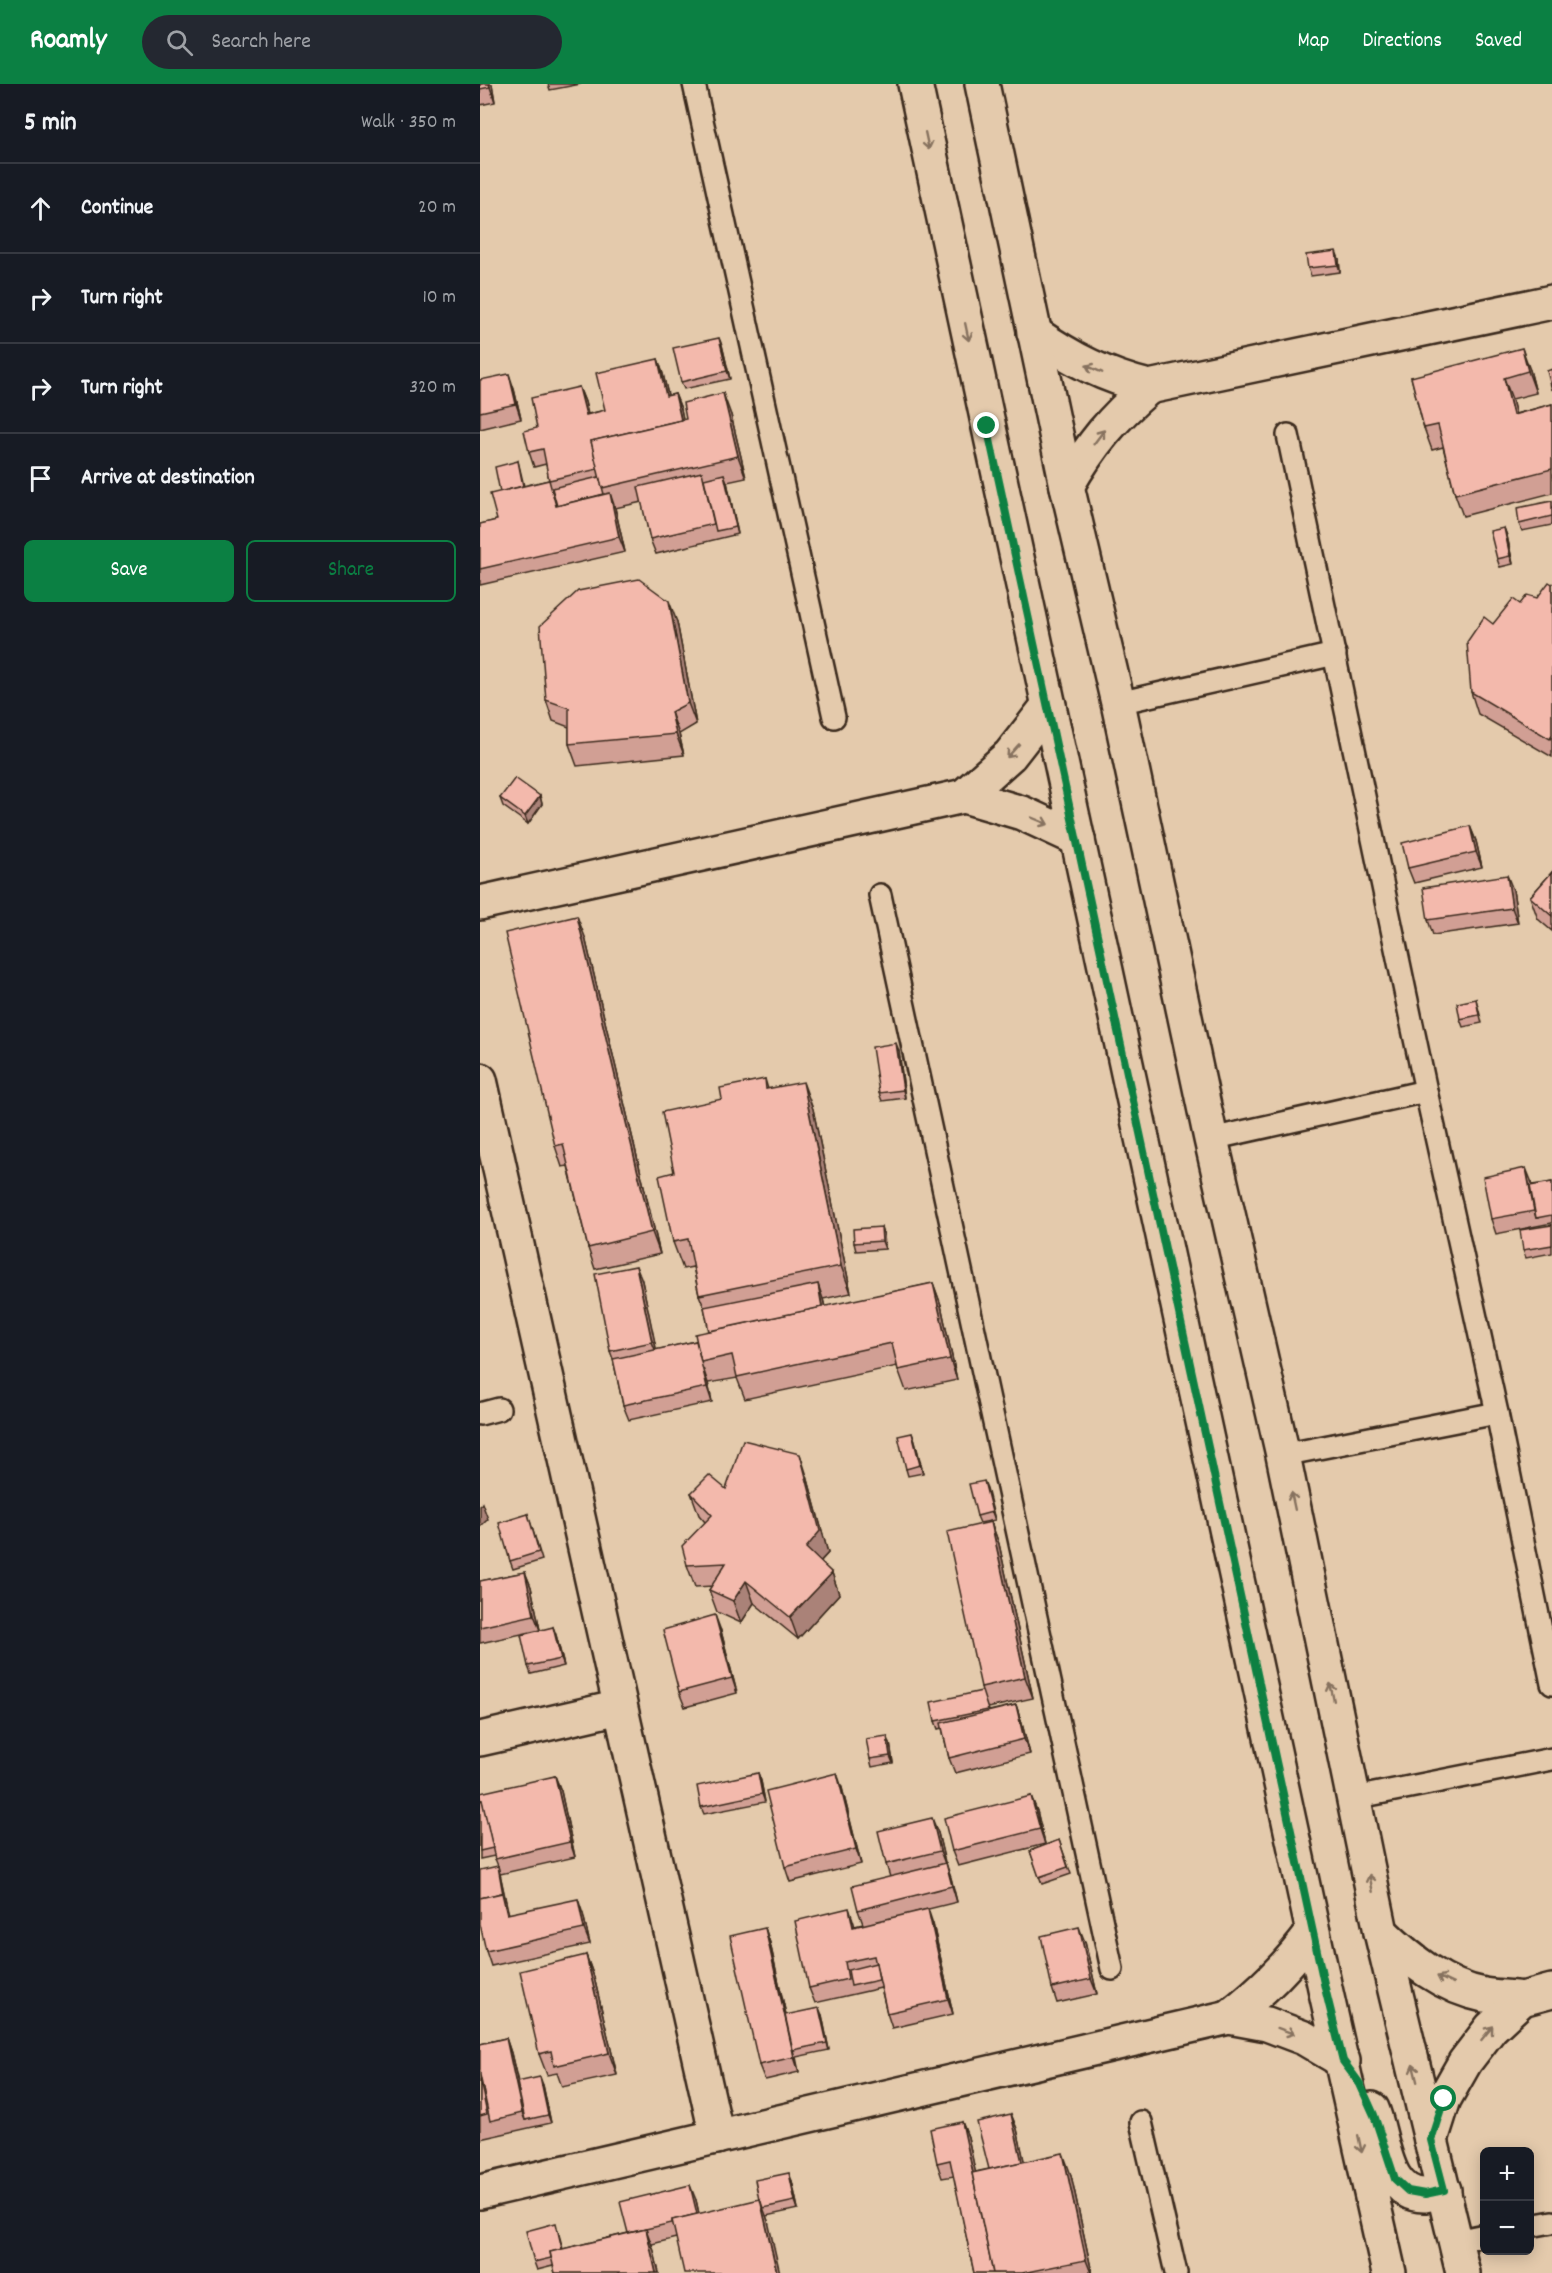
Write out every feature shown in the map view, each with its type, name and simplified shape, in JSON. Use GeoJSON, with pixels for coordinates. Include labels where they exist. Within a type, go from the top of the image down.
{"type":"FeatureCollection","features":[{"type":"Feature","properties":{"kind":"main road"},"geometry":{"type":"LineString","coordinates":[[915,84],[1313,1932],[1389,2273]]}},
{"type":"Feature","properties":{"kind":"main road"},"geometry":{"type":"LineString","coordinates":[[982,84],[1067,486],[1118,703],[1211,1139],[1284,1455],[1381,1932],[1444,2190],[1470,2238],[1463,2273]]}},
{"type":"Feature","properties":{"kind":"main road"},"geometry":{"type":"LineString","coordinates":[[1034,333],[1089,367],[1119,380],[1149,387],[1552,302]]}},
{"type":"Feature","properties":{"kind":"main road"},"geometry":{"type":"LineString","coordinates":[[1067,486],[1102,432],[1149,387]]}},
{"type":"Feature","properties":{"kind":"main road"},"geometry":{"type":"LineString","coordinates":[[964,796],[1010,754],[1049,705]]}},
{"type":"Feature","properties":{"kind":"main road"},"geometry":{"type":"LineString","coordinates":[[480,903],[964,796],[1022,813],[1078,839]]}},
{"type":"Feature","properties":{"kind":"main road"},"geometry":{"type":"LineString","coordinates":[[480,1080],[717,2137]]}},
{"type":"Feature","properties":{"kind":"main road"},"geometry":{"type":"LineString","coordinates":[[480,1739],[620,1707]]}},
{"type":"Feature","properties":{"kind":"main road"},"geometry":{"type":"LineString","coordinates":[[1229,2017],[1261,1992],[1289,1964],[1313,1932]]}},
{"type":"Feature","properties":{"kind":"main road"},"geometry":{"type":"LineString","coordinates":[[1381,1932],[1410,1960],[1444,1981],[1482,1994],[1537,1995]]}},
{"type":"Feature","properties":{"kind":"main road"},"geometry":{"type":"LineString","coordinates":[[1431,2140],[1444,2099],[1465,2062],[1491,2028],[1537,1995]]}},
{"type":"Feature","properties":{"kind":"main road"},"geometry":{"type":"LineString","coordinates":[[480,2192],[1229,2017],[1267,2024],[1304,2038],[1343,2061],[1360,2084],[1374,2115],[1395,2179],[1408,2191],[1425,2194],[1444,2190]]}},
{"type":"Feature","properties":{"kind":"lane"},"geometry":{"type":"LineString","coordinates":[[694,84],[834,717]]}},
{"type":"Feature","properties":{"kind":"lane"},"geometry":{"type":"LineString","coordinates":[[1288,435],[1426,1091],[1497,1413],[1552,1684]]}},
{"type":"Feature","properties":{"kind":"lane"},"geometry":{"type":"LineString","coordinates":[[1118,703],[1335,654]]}},
{"type":"Feature","properties":{"kind":"lane"},"geometry":{"type":"LineString","coordinates":[[880,895],[1112,1968]]}},
{"type":"Feature","properties":{"kind":"lane"},"geometry":{"type":"LineString","coordinates":[[1211,1139],[1426,1091]]}},
{"type":"Feature","properties":{"kind":"lane"},"geometry":{"type":"LineString","coordinates":[[1284,1455],[1497,1413]]}},
{"type":"Feature","properties":{"kind":"lane"},"geometry":{"type":"LineString","coordinates":[[1354,1798],[1552,1759]]}},
{"type":"Feature","properties":{"kind":"lane"},"geometry":{"type":"LineString","coordinates":[[1141,2122],[1176,2273]]}},
{"type":"Feature","properties":{"kind":"lane"},"geometry":{"type":"LineString","coordinates":[[1534,2225],[1552,2222]]}},
{"type":"Feature","properties":{"kind":"building"},"geometry":{"type":"Polygon","coordinates":[[[480,84],[489,84],[490,87],[480,89],[480,84]]]}},
{"type":"Feature","properties":{"kind":"building"},"geometry":{"type":"Polygon","coordinates":[[[1336,251],[1338,265],[1308,268],[1306,255],[1336,251]]]}},
{"type":"Feature","properties":{"kind":"building"},"geometry":{"type":"Polygon","coordinates":[[[719,338],[727,371],[681,382],[673,348],[719,338]]]}},
{"type":"Feature","properties":{"kind":"building"},"geometry":{"type":"Polygon","coordinates":[[[1522,348],[1528,371],[1504,378],[1513,415],[1552,404],[1552,469],[1455,494],[1438,425],[1424,428],[1411,377],[1522,348]]]}},
{"type":"Feature","properties":{"kind":"building"},"geometry":{"type":"Polygon","coordinates":[[[658,359],[666,396],[675,394],[681,420],[591,441],[598,469],[549,480],[543,449],[529,452],[524,431],[537,428],[531,398],[579,387],[586,415],[605,410],[596,373],[658,359]]]}},
{"type":"Feature","properties":{"kind":"building"},"geometry":{"type":"Polygon","coordinates":[[[1552,369],[1552,390],[1547,371],[1552,369]]]}},
{"type":"Feature","properties":{"kind":"building"},"geometry":{"type":"Polygon","coordinates":[[[509,374],[516,404],[480,412],[480,380],[509,374]]]}},
{"type":"Feature","properties":{"kind":"building"},"geometry":{"type":"Polygon","coordinates":[[[723,393],[738,456],[602,488],[591,441],[686,419],[683,403],[723,393]]]}},
{"type":"Feature","properties":{"kind":"building"},"geometry":{"type":"Polygon","coordinates":[[[518,461],[523,486],[500,492],[495,467],[518,461]]]}},
{"type":"Feature","properties":{"kind":"building"},"geometry":{"type":"Polygon","coordinates":[[[702,472],[714,524],[650,539],[638,487],[702,472]]]}},
{"type":"Feature","properties":{"kind":"building"},"geometry":{"type":"Polygon","coordinates":[[[724,474],[736,527],[716,531],[704,479],[724,474]]]}},
{"type":"Feature","properties":{"kind":"building"},"geometry":{"type":"Polygon","coordinates":[[[599,477],[604,494],[557,506],[552,488],[599,477]]]}},
{"type":"Feature","properties":{"kind":"building"},"geometry":{"type":"Polygon","coordinates":[[[549,480],[556,506],[610,493],[619,537],[480,569],[480,524],[497,520],[490,494],[549,480]]]}},
{"type":"Feature","properties":{"kind":"building"},"geometry":{"type":"Polygon","coordinates":[[[1552,501],[1552,516],[1519,524],[1517,508],[1552,501]]]}},
{"type":"Feature","properties":{"kind":"building"},"geometry":{"type":"Polygon","coordinates":[[[1504,528],[1510,556],[1497,559],[1490,531],[1504,528]]]}},
{"type":"Feature","properties":{"kind":"building"},"geometry":{"type":"Polygon","coordinates":[[[639,579],[669,601],[688,703],[671,712],[676,734],[569,744],[569,708],[546,700],[540,626],[578,591],[639,579]]]}},
{"type":"Feature","properties":{"kind":"building"},"geometry":{"type":"Polygon","coordinates":[[[1549,582],[1552,584],[1552,735],[1550,739],[1471,692],[1467,642],[1484,617],[1493,624],[1513,599],[1520,604],[1527,595],[1537,598],[1549,582]]]}},
{"type":"Feature","properties":{"kind":"building"},"geometry":{"type":"Polygon","coordinates":[[[515,778],[540,796],[525,816],[500,798],[515,778]]]}},
{"type":"Feature","properties":{"kind":"building"},"geometry":{"type":"Polygon","coordinates":[[[1470,826],[1476,852],[1408,868],[1402,843],[1470,826]]]}},
{"type":"Feature","properties":{"kind":"building"},"geometry":{"type":"Polygon","coordinates":[[[1552,872],[1552,916],[1530,897],[1552,872]]]}},
{"type":"Feature","properties":{"kind":"building"},"geometry":{"type":"Polygon","coordinates":[[[1507,875],[1512,908],[1428,920],[1423,888],[1507,875]]]}},
{"type":"Feature","properties":{"kind":"building"},"geometry":{"type":"Polygon","coordinates":[[[577,916],[652,1232],[588,1248],[563,1144],[555,1146],[505,933],[577,916]]]}},
{"type":"Feature","properties":{"kind":"building"},"geometry":{"type":"Polygon","coordinates":[[[1476,999],[1479,1015],[1460,1019],[1457,1003],[1476,999]]]}},
{"type":"Feature","properties":{"kind":"building"},"geometry":{"type":"Polygon","coordinates":[[[896,1043],[903,1090],[879,1093],[872,1047],[896,1043]]]}},
{"type":"Feature","properties":{"kind":"building"},"geometry":{"type":"Polygon","coordinates":[[[765,1079],[766,1089],[803,1082],[841,1266],[699,1295],[688,1239],[673,1242],[659,1176],[674,1172],[662,1112],[722,1099],[720,1088],[765,1079]]]}},
{"type":"Feature","properties":{"kind":"building"},"geometry":{"type":"Polygon","coordinates":[[[1526,1168],[1534,1211],[1491,1219],[1483,1177],[1526,1168]]]}},
{"type":"Feature","properties":{"kind":"building"},"geometry":{"type":"Polygon","coordinates":[[[1552,1182],[1552,1215],[1536,1218],[1530,1186],[1552,1182]]]}},
{"type":"Feature","properties":{"kind":"building"},"geometry":{"type":"Polygon","coordinates":[[[1552,1225],[1552,1245],[1523,1250],[1520,1230],[1552,1225]]]}},
{"type":"Feature","properties":{"kind":"building"},"geometry":{"type":"Polygon","coordinates":[[[881,1227],[882,1241],[854,1243],[853,1229],[881,1227]]]}},
{"type":"Feature","properties":{"kind":"building"},"geometry":{"type":"Polygon","coordinates":[[[636,1266],[652,1342],[610,1351],[595,1274],[636,1266]]]}},
{"type":"Feature","properties":{"kind":"building"},"geometry":{"type":"Polygon","coordinates":[[[933,1283],[950,1359],[898,1370],[892,1343],[737,1377],[732,1355],[701,1362],[695,1334],[933,1283]]]}},
{"type":"Feature","properties":{"kind":"building"},"geometry":{"type":"Polygon","coordinates":[[[818,1284],[822,1307],[709,1331],[704,1307],[818,1284]]]}},
{"type":"Feature","properties":{"kind":"building"},"geometry":{"type":"Polygon","coordinates":[[[696,1341],[707,1387],[623,1405],[613,1359],[696,1341]]]}},
{"type":"Feature","properties":{"kind":"building"},"geometry":{"type":"Polygon","coordinates":[[[912,1433],[920,1465],[906,1469],[898,1436],[912,1433]]]}},
{"type":"Feature","properties":{"kind":"building"},"geometry":{"type":"Polygon","coordinates":[[[743,1440],[800,1454],[820,1531],[806,1548],[832,1573],[790,1617],[746,1581],[733,1601],[709,1590],[726,1563],[687,1565],[682,1546],[712,1515],[691,1493],[709,1475],[726,1489],[743,1440]]]}},
{"type":"Feature","properties":{"kind":"building"},"geometry":{"type":"Polygon","coordinates":[[[984,1481],[992,1512],[977,1516],[969,1484],[984,1481]]]}},
{"type":"Feature","properties":{"kind":"building"},"geometry":{"type":"Polygon","coordinates":[[[528,1514],[539,1552],[510,1561],[499,1523],[528,1514]]]}},
{"type":"Feature","properties":{"kind":"building"},"geometry":{"type":"Polygon","coordinates":[[[991,1522],[1025,1677],[981,1687],[947,1532],[991,1522]]]}},
{"type":"Feature","properties":{"kind":"building"},"geometry":{"type":"Polygon","coordinates":[[[525,1572],[534,1615],[480,1627],[480,1581],[525,1572]]]}},
{"type":"Feature","properties":{"kind":"building"},"geometry":{"type":"Polygon","coordinates":[[[715,1615],[732,1678],[679,1692],[663,1630],[715,1615]]]}},
{"type":"Feature","properties":{"kind":"building"},"geometry":{"type":"Polygon","coordinates":[[[553,1627],[561,1659],[528,1666],[521,1635],[553,1627]]]}},
{"type":"Feature","properties":{"kind":"building"},"geometry":{"type":"Polygon","coordinates":[[[982,1691],[988,1710],[935,1721],[931,1702],[982,1691]]]}},
{"type":"Feature","properties":{"kind":"building"},"geometry":{"type":"Polygon","coordinates":[[[1016,1705],[1024,1739],[949,1758],[941,1723],[1016,1705]]]}},
{"type":"Feature","properties":{"kind":"building"},"geometry":{"type":"Polygon","coordinates":[[[887,1736],[890,1756],[870,1759],[866,1739],[887,1736]]]}},
{"type":"Feature","properties":{"kind":"building"},"geometry":{"type":"Polygon","coordinates":[[[758,1773],[762,1794],[701,1807],[697,1786],[758,1773]]]}},
{"type":"Feature","properties":{"kind":"building"},"geometry":{"type":"Polygon","coordinates":[[[837,1773],[856,1849],[785,1867],[766,1791],[837,1773]]]}},
{"type":"Feature","properties":{"kind":"building"},"geometry":{"type":"Polygon","coordinates":[[[555,1776],[570,1842],[495,1859],[480,1793],[555,1776]]]}},
{"type":"Feature","properties":{"kind":"building"},"geometry":{"type":"Polygon","coordinates":[[[1031,1796],[1040,1829],[952,1851],[944,1818],[1031,1796]]]}},
{"type":"Feature","properties":{"kind":"building"},"geometry":{"type":"Polygon","coordinates":[[[482,1800],[493,1848],[480,1851],[480,1801],[482,1800]]]}},
{"type":"Feature","properties":{"kind":"building"},"geometry":{"type":"Polygon","coordinates":[[[932,1818],[940,1851],[886,1864],[878,1831],[932,1818]]]}},
{"type":"Feature","properties":{"kind":"building"},"geometry":{"type":"Polygon","coordinates":[[[1059,1840],[1068,1867],[1039,1877],[1030,1851],[1059,1840]]]}},
{"type":"Feature","properties":{"kind":"building"},"geometry":{"type":"Polygon","coordinates":[[[946,1863],[952,1886],[858,1910],[852,1886],[946,1863]]]}},
{"type":"Feature","properties":{"kind":"building"},"geometry":{"type":"Polygon","coordinates":[[[498,1866],[504,1900],[502,1893],[480,1898],[480,1870],[498,1866]]]}},
{"type":"Feature","properties":{"kind":"building"},"geometry":{"type":"Polygon","coordinates":[[[502,1893],[507,1914],[578,1899],[584,1929],[486,1951],[480,1924],[480,1898],[502,1893]]]}},
{"type":"Feature","properties":{"kind":"building"},"geometry":{"type":"Polygon","coordinates":[[[849,1908],[853,1927],[928,1909],[948,1999],[887,2013],[874,1956],[845,1962],[848,1979],[809,1988],[795,1921],[849,1908]]]}},
{"type":"Feature","properties":{"kind":"building"},"geometry":{"type":"Polygon","coordinates":[[[1079,1927],[1091,1979],[1052,1988],[1041,1936],[1079,1927]]]}},
{"type":"Feature","properties":{"kind":"building"},"geometry":{"type":"Polygon","coordinates":[[[765,1928],[794,2057],[759,2065],[730,1936],[765,1928]]]}},
{"type":"Feature","properties":{"kind":"building"},"geometry":{"type":"Polygon","coordinates":[[[586,1955],[609,2053],[554,2066],[551,2051],[539,2054],[520,1971],[586,1955]]]}},
{"type":"Feature","properties":{"kind":"building"},"geometry":{"type":"Polygon","coordinates":[[[876,1963],[879,1980],[851,1986],[848,1970],[876,1963]]]}},
{"type":"Feature","properties":{"kind":"building"},"geometry":{"type":"Polygon","coordinates":[[[819,2008],[827,2043],[793,2050],[785,2015],[819,2008]]]}},
{"type":"Feature","properties":{"kind":"building"},"geometry":{"type":"Polygon","coordinates":[[[506,2038],[522,2113],[490,2121],[480,2075],[480,2044],[506,2038]]]}},
{"type":"Feature","properties":{"kind":"building"},"geometry":{"type":"Polygon","coordinates":[[[540,2077],[548,2115],[525,2120],[517,2082],[540,2077]]]}},
{"type":"Feature","properties":{"kind":"building"},"geometry":{"type":"Polygon","coordinates":[[[480,2080],[487,2114],[480,2116],[480,2080]]]}},
{"type":"Feature","properties":{"kind":"building"},"geometry":{"type":"Polygon","coordinates":[[[1011,2114],[1022,2162],[989,2169],[977,2122],[1011,2114]]]}},
{"type":"Feature","properties":{"kind":"building"},"geometry":{"type":"Polygon","coordinates":[[[962,2122],[993,2273],[974,2273],[950,2160],[937,2163],[930,2129],[962,2122]]]}},
{"type":"Feature","properties":{"kind":"building"},"geometry":{"type":"Polygon","coordinates":[[[1063,2153],[1086,2260],[1022,2273],[993,2273],[972,2173],[1063,2153]]]}},
{"type":"Feature","properties":{"kind":"building"},"geometry":{"type":"Polygon","coordinates":[[[789,2173],[795,2201],[763,2208],[755,2180],[789,2173]]]}},
{"type":"Feature","properties":{"kind":"building"},"geometry":{"type":"Polygon","coordinates":[[[690,2185],[697,2214],[672,2220],[672,2223],[628,2233],[620,2202],[690,2185]]]}},
{"type":"Feature","properties":{"kind":"building"},"geometry":{"type":"Polygon","coordinates":[[[760,2199],[777,2273],[684,2273],[672,2220],[760,2199]]]}},
{"type":"Feature","properties":{"kind":"building"},"geometry":{"type":"Polygon","coordinates":[[[556,2223],[562,2249],[550,2252],[551,2258],[534,2262],[526,2231],[556,2223]]]}},
{"type":"Feature","properties":{"kind":"building"},"geometry":{"type":"Polygon","coordinates":[[[646,2229],[656,2273],[555,2273],[550,2252],[646,2229]]]}},
{"type":"Feature","properties":{"kind":"route"},"geometry":{"type":"LineString","coordinates":[[987,426],[1325,1988],[1343,2061],[1360,2084],[1374,2115],[1395,2179],[1408,2191],[1425,2194],[1444,2190],[1431,2140],[1444,2099]]}}]}
